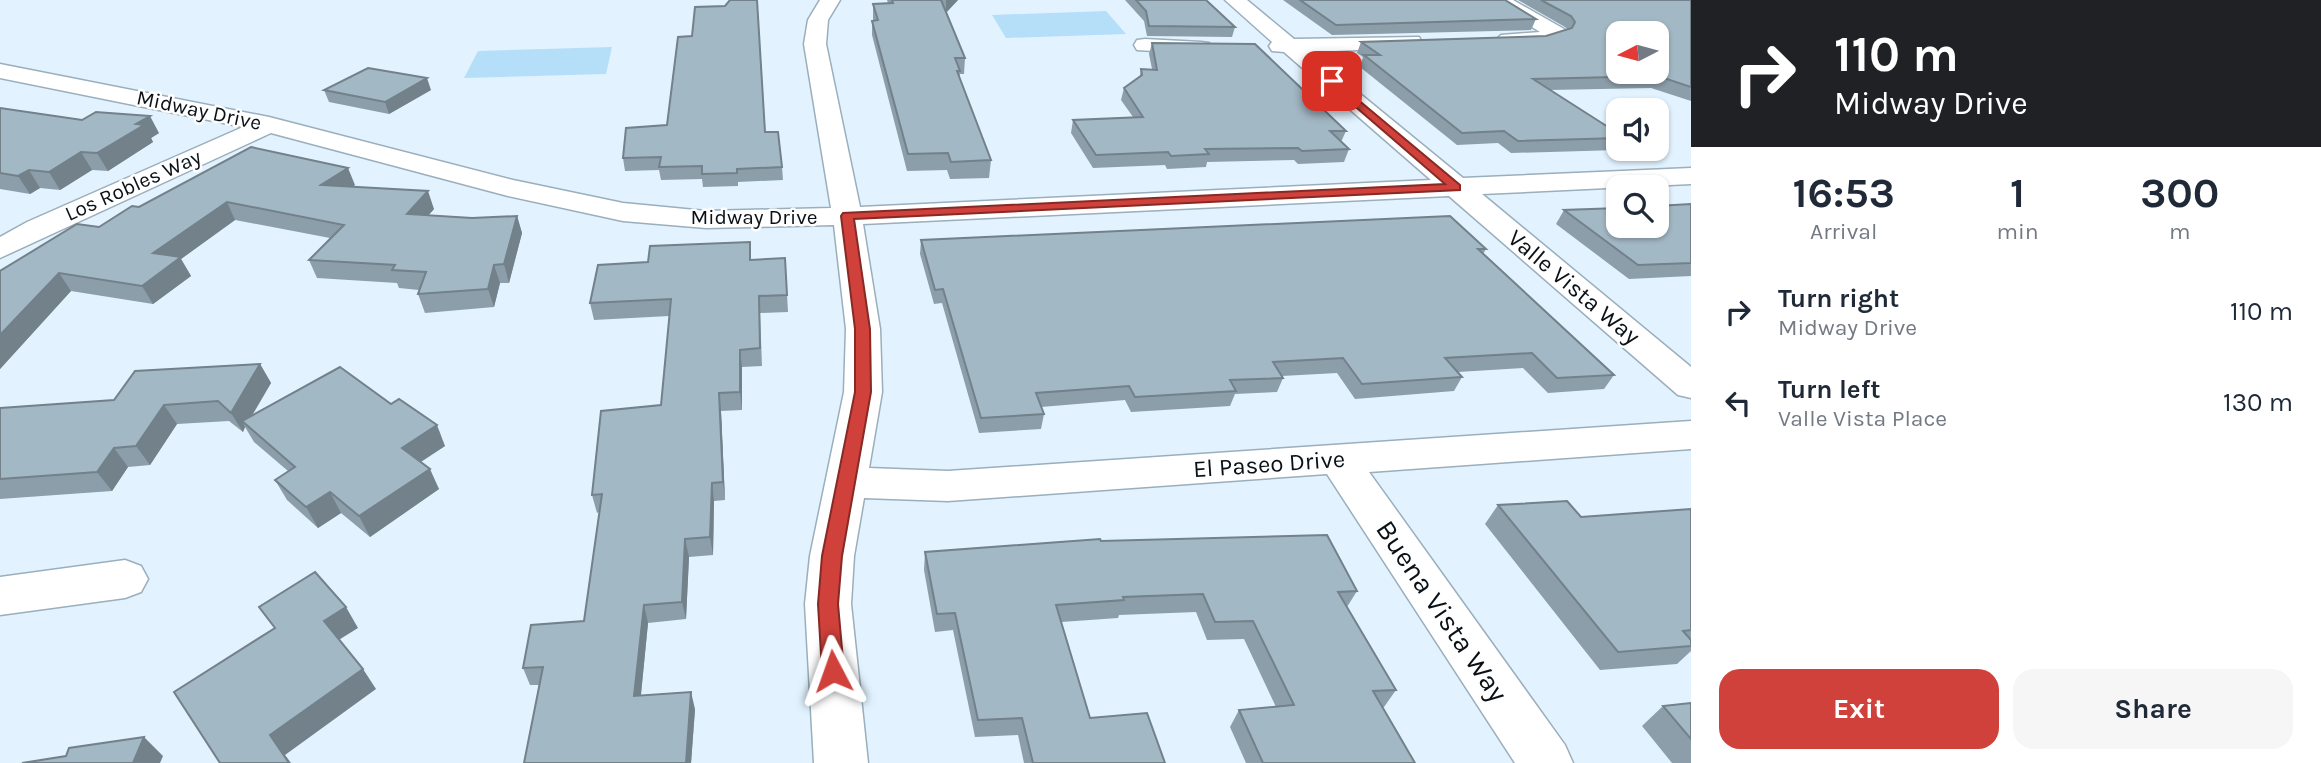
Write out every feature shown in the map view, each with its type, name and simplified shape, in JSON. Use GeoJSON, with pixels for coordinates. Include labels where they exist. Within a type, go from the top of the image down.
{"type":"FeatureCollection","features":[{"type":"Feature","properties":{"kind":"street"},"geometry":{"type":"LineString","coordinates":[[830,0],[818,20],[815,44],[847,216],[863,329],[863,392],[832,556],[828,604],[841,763]]}},
{"type":"Feature","properties":{"kind":"street","name":"Valle Vista Way"},"geometry":{"type":"LineString","coordinates":[[1235,0],[1691,386]]}},
{"type":"Feature","properties":{"kind":"street"},"geometry":{"type":"LineString","coordinates":[[1486,40],[1541,38],[1558,33],[1499,0]]}},
{"type":"Feature","properties":{"kind":"street"},"geometry":{"type":"LineString","coordinates":[[1255,47],[1430,41]]}},
{"type":"Feature","properties":{"kind":"street"},"geometry":{"type":"LineString","coordinates":[[1145,46],[1220,48]]}},
{"type":"Feature","properties":{"kind":"street","name":"Midway Drive"},"geometry":{"type":"LineString","coordinates":[[0,71],[92,86],[269,125],[580,203],[662,217],[720,220],[847,216],[1691,176]]}},
{"type":"Feature","properties":{"kind":"street","name":"Los Robles Way"},"geometry":{"type":"LineString","coordinates":[[0,249],[38,228],[269,125]]}},
{"type":"Feature","properties":{"kind":"street","name":"El Paseo Drive"},"geometry":{"type":"LineString","coordinates":[[847,482],[948,486],[1691,435]]}},
{"type":"Feature","properties":{"kind":"street","name":"Buena Vista Way"},"geometry":{"type":"LineString","coordinates":[[1339,460],[1546,763]]}},
{"type":"Feature","properties":{"kind":"street"},"geometry":{"type":"LineString","coordinates":[[0,596],[125,579]]}},
{"type":"Feature","properties":{"kind":"shaded area"},"geometry":{"type":"Polygon","coordinates":[[[1106,11],[1126,34],[1006,38],[992,15],[1106,11]]]}},
{"type":"Feature","properties":{"kind":"shaded area"},"geometry":{"type":"Polygon","coordinates":[[[612,47],[606,74],[464,78],[478,51],[612,47]]]}},
{"type":"Feature","properties":{"kind":"building"},"geometry":{"type":"Polygon","coordinates":[[[730,0],[757,0],[765,132],[778,132],[782,167],[702,174],[702,166],[659,167],[661,157],[623,158],[626,128],[667,125],[678,37],[692,36],[695,7],[725,6],[730,0]]]}},
{"type":"Feature","properties":{"kind":"building"},"geometry":{"type":"Polygon","coordinates":[[[892,0],[941,0],[965,58],[955,58],[960,71],[957,71],[991,160],[951,162],[948,153],[908,154],[872,21],[878,20],[873,4],[893,3],[892,0]]]}},
{"type":"Feature","properties":{"kind":"building"},"geometry":{"type":"Polygon","coordinates":[[[1136,0],[1206,0],[1235,27],[1149,26],[1146,11],[1136,0]]]}},
{"type":"Feature","properties":{"kind":"building"},"geometry":{"type":"Polygon","coordinates":[[[1300,0],[1505,0],[1536,19],[1336,25],[1300,0]]]}},
{"type":"Feature","properties":{"kind":"building"},"geometry":{"type":"Polygon","coordinates":[[[1541,0],[1691,0],[1691,87],[1670,80],[1670,21],[1606,21],[1606,77],[1533,79],[1606,126],[1606,138],[1518,141],[1504,131],[1462,133],[1364,55],[1380,55],[1361,42],[1546,36],[1572,28],[1575,22],[1571,16],[1541,0]]]}},
{"type":"Feature","properties":{"kind":"building"},"geometry":{"type":"Polygon","coordinates":[[[1152,43],[1255,44],[1346,131],[1330,131],[1349,149],[1205,149],[1209,154],[1171,156],[1168,152],[1096,155],[1073,120],[1143,117],[1124,88],[1142,75],[1141,69],[1157,70],[1152,43]]]}},
{"type":"Feature","properties":{"kind":"building"},"geometry":{"type":"Polygon","coordinates":[[[368,68],[427,78],[385,102],[324,90],[368,68]]]}},
{"type":"Feature","properties":{"kind":"building"},"geometry":{"type":"Polygon","coordinates":[[[0,108],[82,120],[96,112],[150,116],[136,124],[144,125],[97,153],[81,152],[49,172],[29,170],[18,176],[0,173],[0,108]]]}},
{"type":"Feature","properties":{"kind":"building"},"geometry":{"type":"Polygon","coordinates":[[[251,147],[348,168],[321,185],[428,191],[407,214],[472,218],[517,216],[504,264],[494,265],[488,289],[418,294],[426,272],[392,270],[395,265],[309,260],[344,225],[227,202],[153,253],[181,257],[142,286],[59,273],[0,335],[0,271],[77,224],[99,227],[132,206],[139,207],[251,147]]]}},
{"type":"Feature","properties":{"kind":"building"},"geometry":{"type":"Polygon","coordinates":[[[1691,204],[1691,263],[1638,265],[1564,210],[1606,208],[1606,238],[1669,238],[1669,205],[1691,204]]]}},
{"type":"Feature","properties":{"kind":"building"},"geometry":{"type":"Polygon","coordinates":[[[1450,216],[1486,249],[1478,249],[1614,375],[1557,378],[1532,353],[1445,358],[1462,377],[1362,384],[1343,358],[1273,362],[1283,378],[1230,380],[1236,391],[1135,397],[1129,386],[1036,393],[1044,414],[981,418],[943,289],[935,290],[921,240],[1450,216]]]}},
{"type":"Feature","properties":{"kind":"building"},"geometry":{"type":"Polygon","coordinates":[[[750,242],[750,260],[785,258],[787,295],[759,296],[760,348],[740,350],[740,392],[719,393],[723,482],[712,483],[710,537],[685,539],[682,602],[644,605],[634,696],[691,692],[686,763],[524,763],[543,667],[523,668],[531,625],[584,621],[602,494],[592,495],[601,411],[661,405],[671,299],[590,303],[598,265],[648,262],[650,246],[750,242]]]}},
{"type":"Feature","properties":{"kind":"building"},"geometry":{"type":"Polygon","coordinates":[[[260,364],[231,413],[218,401],[164,405],[136,446],[114,448],[97,472],[0,479],[0,408],[114,400],[135,371],[260,364]]]}},
{"type":"Feature","properties":{"kind":"building"},"geometry":{"type":"Polygon","coordinates":[[[340,367],[391,404],[399,399],[437,425],[402,448],[430,469],[359,516],[330,492],[306,507],[275,480],[295,467],[242,421],[340,367]]]}},
{"type":"Feature","properties":{"kind":"building"},"geometry":{"type":"Polygon","coordinates":[[[1567,501],[1581,517],[1691,509],[1691,630],[1683,631],[1691,640],[1691,646],[1618,652],[1498,505],[1567,501]]]}},
{"type":"Feature","properties":{"kind":"building"},"geometry":{"type":"Polygon","coordinates":[[[1327,535],[1357,591],[1338,592],[1396,690],[1373,691],[1415,763],[1263,763],[1239,710],[1294,705],[1253,621],[1215,622],[1203,594],[1123,597],[1124,600],[1056,605],[1090,718],[1147,713],[1165,763],[1033,763],[1022,718],[978,720],[955,613],[937,614],[925,552],[1100,539],[1327,535]]]}},
{"type":"Feature","properties":{"kind":"building"},"geometry":{"type":"Polygon","coordinates":[[[315,572],[346,607],[324,621],[363,669],[270,735],[289,763],[220,763],[174,692],[275,628],[259,607],[315,572]]]}},
{"type":"Feature","properties":{"kind":"building"},"geometry":{"type":"Polygon","coordinates":[[[1691,703],[1691,739],[1663,706],[1691,703]]]}},
{"type":"Feature","properties":{"kind":"building"},"geometry":{"type":"Polygon","coordinates":[[[144,737],[133,763],[22,763],[66,756],[69,748],[144,737]]]}},
{"type":"Feature","properties":{"kind":"route"},"geometry":{"type":"LineString","coordinates":[[833,671],[828,604],[832,556],[863,392],[863,329],[847,216],[1456,187],[1332,81]]}}]}
